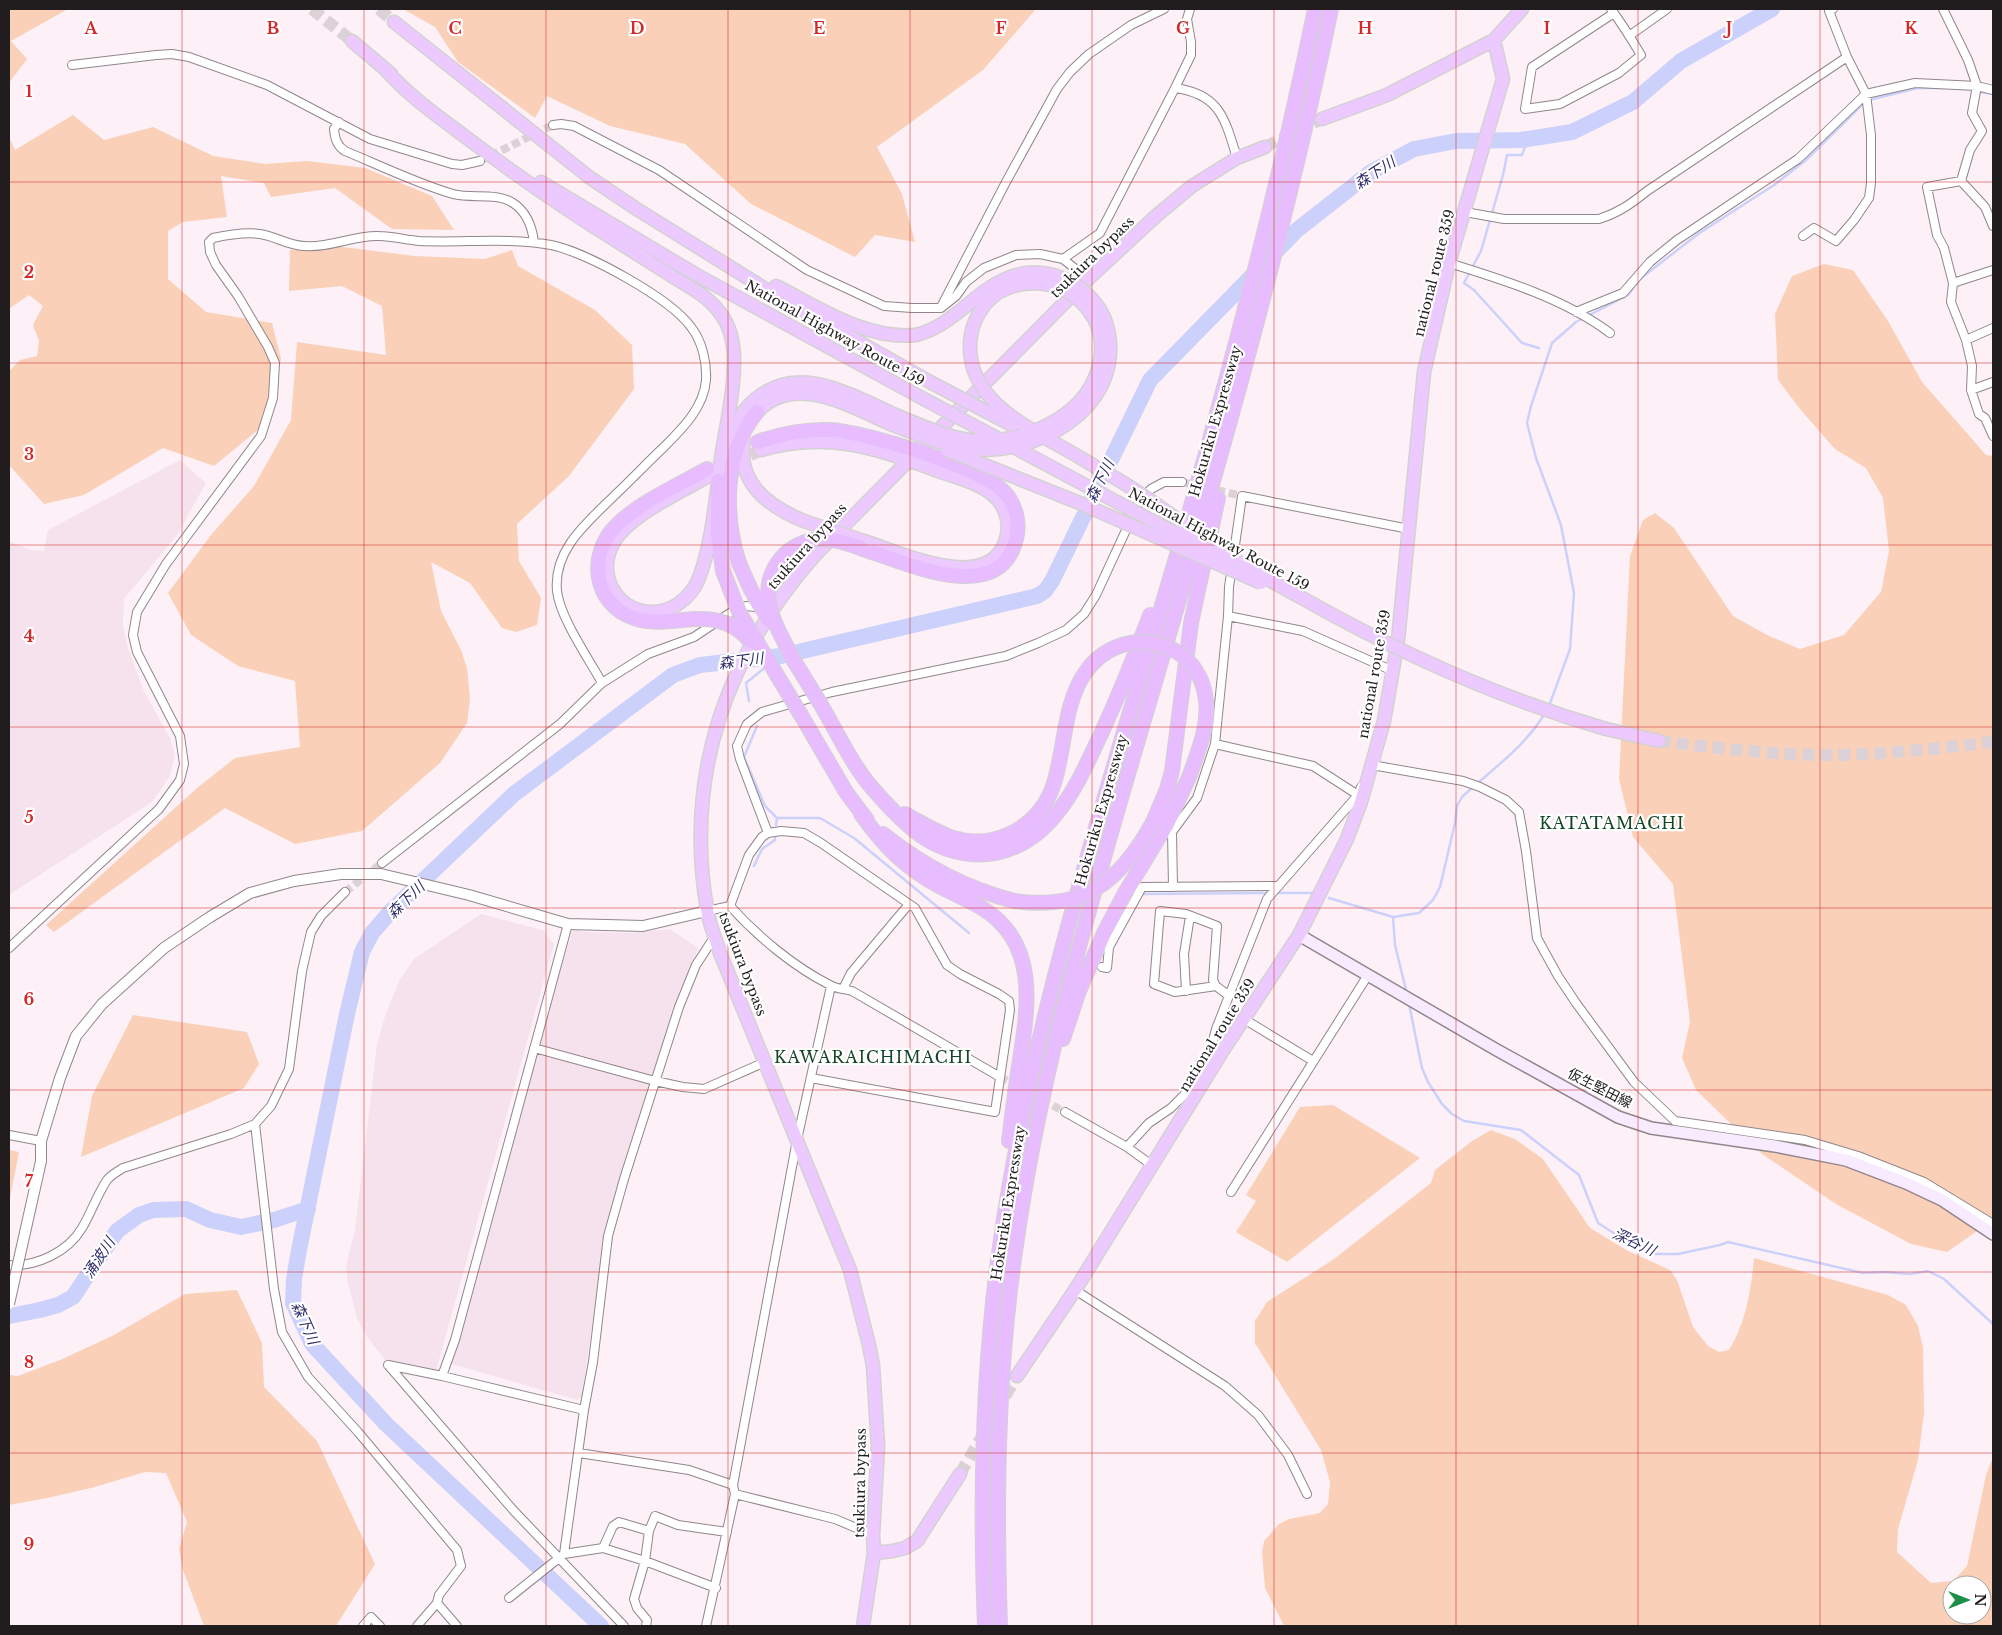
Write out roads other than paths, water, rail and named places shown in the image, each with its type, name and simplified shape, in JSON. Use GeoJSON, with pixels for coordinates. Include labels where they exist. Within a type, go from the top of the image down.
{"type":"FeatureCollection","features":[{"type":"Feature","properties":{"kind":"highway","name":"Hokuriku Expressway"},"geometry":{"type":"LineString","coordinates":[[985,1626],[983,1580],[984,1450],[990,1345],[998,1261],[1026,1097],[1067,927],[1176,559],[1235,348],[1278,179],[1315,9]]}},
{"type":"Feature","properties":{"kind":"highway","name":"Hokuriku Expressway"},"geometry":{"type":"LineString","coordinates":[[1000,1626],[999,1446],[1005,1339],[1014,1255],[1040,1104],[1081,936],[1253,341],[1292,183],[1331,9]]}},
{"type":"Feature","properties":{"kind":"highway"},"geometry":{"type":"LineString","coordinates":[[1322,119],[1387,96],[1494,40],[1522,9]]}},
{"type":"Feature","properties":{"kind":"highway","name":"National Highway Route 159"},"geometry":{"type":"LineString","coordinates":[[394,22],[589,176],[683,238],[766,290],[1118,484],[1219,550],[1329,613]]}},
{"type":"Feature","properties":{"kind":"highway","name":"national route 359"},"geometry":{"type":"LineString","coordinates":[[1018,1376],[1075,1290],[1218,1060],[1299,935],[1347,839],[1362,802],[1384,721],[1398,640],[1424,372],[1449,263],[1503,79],[1494,40]]}},
{"type":"Feature","properties":{"kind":"highway","name":"National Highway Route 159"},"geometry":{"type":"LineString","coordinates":[[352,41],[386,70],[485,144],[589,212],[703,278],[922,398],[1294,596],[1451,674],[1560,716],[1659,741]]}},
{"type":"Feature","properties":{"kind":"highway"},"geometry":{"type":"LineString","coordinates":[[386,70],[417,99],[476,145],[594,227],[706,298],[720,313],[732,340],[734,364],[711,475],[705,554],[698,579],[680,603],[662,611],[652,612],[630,607],[619,598],[610,584],[607,561],[615,540],[621,532],[638,517],[711,475],[728,444],[736,422],[749,404],[767,391],[788,384],[808,383],[829,387],[965,458],[1107,514],[1294,596]]}},
{"type":"Feature","properties":{"kind":"highway","name":"tsukiura bypass"},"geometry":{"type":"LineString","coordinates":[[863,1626],[874,1553],[873,1535],[878,1446],[870,1352],[850,1270],[720,953],[707,911],[702,854],[702,820],[706,778],[720,714],[731,683],[769,613],[791,582],[815,556],[1088,280],[1156,216],[1192,186],[1238,158],[1265,147]]}},
{"type":"Feature","properties":{"kind":"highway"},"geometry":{"type":"LineString","coordinates":[[683,238],[866,330],[890,336],[916,335],[943,324],[983,292],[1004,280],[1027,273],[1039,273],[1063,278],[1093,299],[1104,318],[1108,330],[1110,355],[1103,381],[1089,404],[1066,425],[1042,438],[1030,443],[988,450],[958,447],[891,418]]}},
{"type":"Feature","properties":{"kind":"highway"},"geometry":{"type":"LineString","coordinates":[[1219,550],[1190,528],[1119,480],[1040,435],[1032,430],[1024,426],[1012,418],[993,401],[980,383],[972,362],[970,340],[976,318],[989,300],[1007,288],[1029,283],[1052,285],[1078,298],[1092,314],[1101,343],[1099,366],[1090,388],[1065,414],[1050,424],[1038,430],[1032,432],[1006,439],[980,441],[943,434],[832,399],[809,394],[786,395],[774,399],[757,412],[749,422],[739,442],[731,482],[731,528],[739,563],[751,590],[865,778],[883,800],[924,838],[947,849],[972,855],[998,853],[1025,843],[1041,831],[1057,814],[1075,786],[1095,746],[1145,628],[1176,541],[1214,412],[1227,376]]}},
{"type":"Feature","properties":{"kind":"highway"},"geometry":{"type":"LineString","coordinates":[[861,814],[885,836],[931,868],[964,885],[1014,901],[1051,903],[1065,901],[1090,892],[1112,877],[1122,867],[1153,822],[1167,789],[1172,771],[1191,624],[1202,565],[1253,341]]}},
{"type":"Feature","properties":{"kind":"highway"},"geometry":{"type":"LineString","coordinates":[[757,412],[745,434],[743,445],[744,466],[760,494],[779,510],[934,572],[964,577],[981,575],[996,568],[1012,550],[1017,534],[1017,517],[1011,500],[1006,493],[980,475],[914,456],[866,435],[841,430],[801,431],[760,446]]}},
{"type":"Feature","properties":{"kind":"highway"},"geometry":{"type":"LineString","coordinates":[[717,522],[728,444]]}},
{"type":"Feature","properties":{"kind":"highway"},"geometry":{"type":"LineString","coordinates":[[711,475],[718,547],[723,571],[739,612],[861,814],[880,840],[903,863],[929,880],[994,916],[1010,934],[1022,957],[1027,984],[1027,1016],[1007,1156],[998,1261]]}},
{"type":"Feature","properties":{"kind":"highway"},"geometry":{"type":"LineString","coordinates":[[711,475],[624,519],[604,542],[598,559],[599,579],[611,604],[626,614],[650,622],[695,619],[723,622],[740,630],[754,645],[776,675]]}},
{"type":"Feature","properties":{"kind":"highway"},"geometry":{"type":"LineString","coordinates":[[795,663],[776,623],[769,603],[769,584],[775,567],[786,552],[810,540],[828,539],[865,545]]}},
{"type":"Feature","properties":{"kind":"highway"},"geometry":{"type":"LineString","coordinates":[[883,800],[903,813],[954,838],[979,842],[1002,838],[1022,827],[1035,816],[1045,803],[1054,782],[1074,695],[1082,678],[1092,664],[1108,650],[1118,645],[1137,641],[1168,646],[1186,658],[1194,667],[1204,688],[1206,701],[1205,724],[1190,774],[1167,824],[1125,893],[1104,933],[1079,991],[1042,1116],[1014,1255]]}},
{"type":"Feature","properties":{"kind":"highway"},"geometry":{"type":"LineString","coordinates":[[874,1553],[905,1548],[916,1541],[960,1474]]}},
{"type":"Feature","properties":{"kind":"main road","name":"仮生堅田線"},"geometry":{"type":"LineString","coordinates":[[1299,935],[1618,1117],[1651,1128],[1775,1146],[1846,1160],[1906,1183],[1942,1200],[1993,1234]]}},
{"type":"Feature","properties":{"kind":"street"},"geometry":{"type":"LineString","coordinates":[[941,308],[956,275],[1057,89],[1070,72],[1089,54],[1131,25],[1164,9]]}},
{"type":"Feature","properties":{"kind":"street"},"geometry":{"type":"LineString","coordinates":[[1063,258],[1100,233],[1192,55],[1188,20],[1190,9]]}},
{"type":"Feature","properties":{"kind":"street"},"geometry":{"type":"LineString","coordinates":[[1629,36],[1667,9]]}},
{"type":"Feature","properties":{"kind":"street"},"geometry":{"type":"LineString","coordinates":[[1802,236],[1814,228],[1836,241],[1869,198],[1871,183],[1871,144],[1867,98],[1847,57],[1829,11],[1832,9]]}},
{"type":"Feature","properties":{"kind":"street"},"geometry":{"type":"LineString","coordinates":[[1943,9],[1968,60],[1977,86],[1972,113],[1982,131],[1970,150],[1961,180]]}},
{"type":"Feature","properties":{"kind":"street"},"geometry":{"type":"LineString","coordinates":[[1613,11],[1641,55],[1619,73],[1560,104],[1524,108],[1532,67],[1613,11]]}},
{"type":"Feature","properties":{"kind":"street"},"geometry":{"type":"LineString","coordinates":[[72,65],[156,55],[172,54],[189,57],[267,85],[370,139],[452,164],[462,165],[480,160]]}},
{"type":"Feature","properties":{"kind":"street"},"geometry":{"type":"LineString","coordinates":[[1465,212],[1504,219],[1599,219],[1613,215],[1625,209],[1647,191],[1847,57]]}},
{"type":"Feature","properties":{"kind":"street"},"geometry":{"type":"LineString","coordinates":[[1579,314],[1623,293],[1650,262],[1677,240],[1798,159],[1867,98],[1915,83],[1977,86],[1993,90]]}},
{"type":"Feature","properties":{"kind":"street"},"geometry":{"type":"LineString","coordinates":[[1175,88],[1193,90],[1209,99],[1222,114],[1238,158]]}},
{"type":"Feature","properties":{"kind":"street"},"geometry":{"type":"LineString","coordinates":[[339,122],[334,129],[334,135],[339,147],[345,151],[448,192],[466,196],[494,197],[514,203],[526,215],[534,242]]}},
{"type":"Feature","properties":{"kind":"street"},"geometry":{"type":"LineString","coordinates":[[554,125],[574,126],[659,170],[807,270],[884,306],[941,308],[956,296],[966,282],[984,268],[1016,255],[1040,254],[1063,258],[1088,280]]}},
{"type":"Feature","properties":{"kind":"street"},"geometry":{"type":"LineString","coordinates":[[1961,180],[1985,208],[1993,226]]}},
{"type":"Feature","properties":{"kind":"street"},"geometry":{"type":"LineString","coordinates":[[1961,180],[1927,187],[1937,235],[1944,248],[1953,283],[1951,302],[1966,340],[1972,366],[1971,390],[1979,414],[1985,418],[1993,436]]}},
{"type":"Feature","properties":{"kind":"street"},"geometry":{"type":"LineString","coordinates":[[9,948],[159,809],[180,780],[184,764],[180,736],[137,652],[133,635],[137,612],[166,564],[261,436],[273,398],[275,363],[238,296],[216,265],[210,252],[209,242],[213,238],[259,233],[303,246],[322,246],[378,236],[420,241],[534,242],[554,246],[594,261],[653,294],[675,310],[691,326],[701,345],[705,361],[706,380],[702,396],[690,418],[680,431],[576,534],[560,563],[558,592],[562,608],[602,683]]}},
{"type":"Feature","properties":{"kind":"street"},"geometry":{"type":"LineString","coordinates":[[1449,263],[1528,288],[1579,314],[1610,333]]}},
{"type":"Feature","properties":{"kind":"street"},"geometry":{"type":"LineString","coordinates":[[1953,283],[1993,270]]}},
{"type":"Feature","properties":{"kind":"street"},"geometry":{"type":"LineString","coordinates":[[1966,340],[1993,328]]}},
{"type":"Feature","properties":{"kind":"street"},"geometry":{"type":"LineString","coordinates":[[1971,390],[1993,382]]}},
{"type":"Feature","properties":{"kind":"street"},"geometry":{"type":"LineString","coordinates":[[768,833],[740,759],[737,746],[747,724],[762,712],[832,692],[1006,656],[1066,630],[1084,614],[1096,595],[1139,502],[1151,488],[1164,482],[1182,482]]}},
{"type":"Feature","properties":{"kind":"street"},"geometry":{"type":"LineString","coordinates":[[1173,887],[1172,832],[1197,798],[1215,744],[1228,616],[1229,586],[1242,496],[1409,529]]}},
{"type":"Feature","properties":{"kind":"street"},"geometry":{"type":"LineString","coordinates":[[382,863],[560,724],[602,683],[648,654],[694,637],[736,609],[746,606],[755,607],[769,613]]}},
{"type":"Feature","properties":{"kind":"street"},"geometry":{"type":"LineString","coordinates":[[1228,616],[1303,631],[1393,671]]}},
{"type":"Feature","properties":{"kind":"street"},"geometry":{"type":"LineString","coordinates":[[1215,744],[1313,766],[1358,795]]}},
{"type":"Feature","properties":{"kind":"street"},"geometry":{"type":"LineString","coordinates":[[1127,1147],[1149,1123],[1171,1108],[1189,1090],[1211,1048],[1228,995],[1267,899],[1358,795],[1372,765],[1467,782],[1506,800],[1518,812],[1526,851],[1537,938],[1558,976],[1634,1082],[1675,1121],[1805,1140],[1858,1156],[1924,1182],[1993,1224]]}},
{"type":"Feature","properties":{"kind":"street"},"geometry":{"type":"LineString","coordinates":[[730,906],[749,855],[762,837],[768,833],[792,831],[804,833],[915,908],[947,965],[1009,1001],[1010,1010],[995,1112],[811,1078]]}},
{"type":"Feature","properties":{"kind":"street"},"geometry":{"type":"LineString","coordinates":[[9,1304],[41,1161],[41,1141],[60,1078],[76,1036],[102,1004],[164,948],[210,916],[250,893],[294,881],[341,874],[381,874],[468,894],[568,924],[643,926],[730,906]]}},
{"type":"Feature","properties":{"kind":"street"},"geometry":{"type":"LineString","coordinates":[[1102,967],[1106,968],[1110,946],[1142,887],[1275,891]]}},
{"type":"Feature","properties":{"kind":"street"},"geometry":{"type":"LineString","coordinates":[[9,1265],[20,1266],[40,1260],[61,1250],[81,1230],[108,1178],[122,1168],[231,1134],[255,1124],[271,1106],[289,1069],[302,971],[312,932],[321,916],[345,892]]}},
{"type":"Feature","properties":{"kind":"street"},"geometry":{"type":"LineString","coordinates":[[843,989],[852,973],[909,904]]}},
{"type":"Feature","properties":{"kind":"street"},"geometry":{"type":"LineString","coordinates":[[730,906],[751,929],[804,969],[831,986],[852,991],[1000,1077]]}},
{"type":"Feature","properties":{"kind":"street"},"geometry":{"type":"LineString","coordinates":[[1216,986],[1175,992],[1154,984],[1160,911],[1190,916],[1218,926],[1213,980],[1216,986],[1228,995]]}},
{"type":"Feature","properties":{"kind":"street"},"geometry":{"type":"LineString","coordinates":[[1186,991],[1184,954],[1190,916]]}},
{"type":"Feature","properties":{"kind":"street"},"geometry":{"type":"LineString","coordinates":[[442,1376],[455,1340],[568,924]]}},
{"type":"Feature","properties":{"kind":"street"},"geometry":{"type":"LineString","coordinates":[[559,1557],[579,1453],[584,1410],[593,1362],[608,1236],[679,1007],[692,974],[715,936]]}},
{"type":"Feature","properties":{"kind":"street"},"geometry":{"type":"LineString","coordinates":[[1231,1192],[1368,975]]}},
{"type":"Feature","properties":{"kind":"street"},"geometry":{"type":"LineString","coordinates":[[706,1626],[727,1532],[734,1494],[733,1485],[797,1140],[831,986]]}},
{"type":"Feature","properties":{"kind":"street"},"geometry":{"type":"LineString","coordinates":[[1244,1019],[1313,1061]]}},
{"type":"Feature","properties":{"kind":"street"},"geometry":{"type":"LineString","coordinates":[[534,1048],[655,1081],[704,1089],[765,1062]]}},
{"type":"Feature","properties":{"kind":"street"},"geometry":{"type":"LineString","coordinates":[[1211,1048],[1218,1060]]}},
{"type":"Feature","properties":{"kind":"street"},"geometry":{"type":"LineString","coordinates":[[1065,1112],[1127,1147],[1153,1166]]}},
{"type":"Feature","properties":{"kind":"street"},"geometry":{"type":"LineString","coordinates":[[255,1124],[267,1235],[282,1332],[308,1378],[358,1432],[457,1550],[461,1566],[439,1595],[437,1603],[417,1626]]}},
{"type":"Feature","properties":{"kind":"street"},"geometry":{"type":"LineString","coordinates":[[9,1135],[41,1141]]}},
{"type":"Feature","properties":{"kind":"street"},"geometry":{"type":"LineString","coordinates":[[1075,1290],[1225,1386],[1258,1415],[1288,1455],[1307,1494]]}},
{"type":"Feature","properties":{"kind":"street"},"geometry":{"type":"LineString","coordinates":[[584,1410],[388,1365],[475,1466],[624,1626]]}},
{"type":"Feature","properties":{"kind":"street"},"geometry":{"type":"LineString","coordinates":[[579,1453],[688,1470],[733,1485]]}},
{"type":"Feature","properties":{"kind":"street"},"geometry":{"type":"LineString","coordinates":[[734,1494],[836,1519],[873,1535]]}},
{"type":"Feature","properties":{"kind":"street"},"geometry":{"type":"LineString","coordinates":[[646,1626],[647,1620],[637,1608],[634,1599],[645,1561],[649,1530],[655,1516],[678,1525],[727,1532]]}},
{"type":"Feature","properties":{"kind":"street"},"geometry":{"type":"LineString","coordinates":[[602,1548],[613,1526],[620,1522],[649,1530]]}},
{"type":"Feature","properties":{"kind":"street"},"geometry":{"type":"LineString","coordinates":[[511,1596],[559,1557],[602,1548],[645,1561],[716,1588]]}},
{"type":"Feature","properties":{"kind":"street"},"geometry":{"type":"LineString","coordinates":[[437,1603],[457,1626]]}},
{"type":"Feature","properties":{"kind":"street"},"geometry":{"type":"LineString","coordinates":[[363,1626],[371,1618],[380,1626]]}},
{"type":"Feature","properties":{"kind":"waterway","name":"森下川"},"geometry":{"type":"LineString","coordinates":[[601,1626],[386,1424],[312,1344],[293,1303],[294,1279],[299,1250],[347,1014],[362,952],[372,933],[391,911],[514,794],[673,675],[700,665],[781,656],[1037,596],[1045,591],[1052,581],[1150,380],[1297,230],[1371,172],[1414,149],[1456,141],[1521,140],[1572,132],[1633,102],[1681,61],[1772,9]]}},
{"type":"Feature","properties":{"kind":"waterway"},"geometry":{"type":"LineString","coordinates":[[1869,100],[1918,88],[1947,88]]}},
{"type":"Feature","properties":{"kind":"waterway"},"geometry":{"type":"LineString","coordinates":[[1980,92],[1993,94]]}},
{"type":"Feature","properties":{"kind":"waterway"},"geometry":{"type":"LineString","coordinates":[[1549,706],[1570,649],[1574,593],[1561,525],[1536,458],[1527,423],[1552,343],[1576,322],[1628,295],[1640,279],[1698,234],[1774,185],[1805,161],[1864,103]]}},
{"type":"Feature","properties":{"kind":"waterway"},"geometry":{"type":"LineString","coordinates":[[1528,139],[1522,155],[1507,155],[1481,251],[1464,283],[1474,290],[1522,343],[1539,348]]}},
{"type":"Feature","properties":{"kind":"waterway","name":"森下川"},"geometry":{"type":"LineString","coordinates":[[774,661],[781,656]]}},
{"type":"Feature","properties":{"kind":"waterway"},"geometry":{"type":"LineString","coordinates":[[749,701],[746,683],[767,666]]}},
{"type":"Feature","properties":{"kind":"waterway"},"geometry":{"type":"LineString","coordinates":[[1329,898],[1393,917],[1419,913],[1433,900],[1440,887],[1455,823],[1457,806],[1462,797],[1528,737],[1545,713]]}},
{"type":"Feature","properties":{"kind":"waterway"},"geometry":{"type":"LineString","coordinates":[[757,726],[744,757],[765,806],[777,818],[820,818],[854,838],[969,933]]}},
{"type":"Feature","properties":{"kind":"waterway"},"geometry":{"type":"LineString","coordinates":[[776,825],[777,818]]}},
{"type":"Feature","properties":{"kind":"waterway"},"geometry":{"type":"LineString","coordinates":[[754,866],[762,849],[775,840],[775,837]]}},
{"type":"Feature","properties":{"kind":"waterway"},"geometry":{"type":"LineString","coordinates":[[1140,894],[1270,893]]}},
{"type":"Feature","properties":{"kind":"waterway"},"geometry":{"type":"LineString","coordinates":[[1275,893],[1311,893]]}},
{"type":"Feature","properties":{"kind":"waterway","name":"深谷川"},"geometry":{"type":"LineString","coordinates":[[1393,917],[1395,945],[1407,994]]}},
{"type":"Feature","properties":{"kind":"waterway","name":"深谷川"},"geometry":{"type":"LineString","coordinates":[[1409,1004],[1422,1068],[1428,1082],[1442,1104],[1452,1114],[1464,1121],[1521,1130],[1579,1175],[1598,1223],[1623,1239],[1655,1254],[1678,1254],[1728,1242],[1863,1273],[1910,1274],[1928,1271],[1944,1279],[1993,1324]]}},
{"type":"Feature","properties":{"kind":"waterway","name":"涌波川"},"geometry":{"type":"LineString","coordinates":[[9,1316],[58,1305],[73,1297],[117,1231],[139,1215],[153,1210],[186,1209],[210,1220],[241,1227],[274,1220],[308,1209]]}},
{"type":"Feature","properties":{"kind":"tunnel"},"geometry":{"type":"LineString","coordinates":[[312,9],[352,41]]}},
{"type":"Feature","properties":{"kind":"tunnel"},"geometry":{"type":"LineString","coordinates":[[379,9],[394,22]]}},
{"type":"Feature","properties":{"kind":"tunnel"},"geometry":{"type":"LineString","coordinates":[[1265,147],[1322,119]]}},
{"type":"Feature","properties":{"kind":"tunnel"},"geometry":{"type":"LineString","coordinates":[[480,161],[553,125]]}},
{"type":"Feature","properties":{"kind":"tunnel"},"geometry":{"type":"LineString","coordinates":[[734,463],[761,450]]}},
{"type":"Feature","properties":{"kind":"tunnel"},"geometry":{"type":"LineString","coordinates":[[1182,482],[1242,496]]}},
{"type":"Feature","properties":{"kind":"tunnel"},"geometry":{"type":"LineString","coordinates":[[1659,741],[1748,751],[1816,755],[1896,752],[1993,742]]}},
{"type":"Feature","properties":{"kind":"tunnel"},"geometry":{"type":"LineString","coordinates":[[345,892],[382,863]]}},
{"type":"Feature","properties":{"kind":"tunnel"},"geometry":{"type":"LineString","coordinates":[[1000,1077],[1065,1112]]}},
{"type":"Feature","properties":{"kind":"tunnel"},"geometry":{"type":"LineString","coordinates":[[960,1474],[1017,1376]]}},
{"type":"Feature","properties":{"kind":"district","name":"KATATAMACHI"},"geometry":{"type":"Point","coordinates":[1612,823]}},
{"type":"Feature","properties":{"kind":"district","name":"KAWARAICHIMACHI"},"geometry":{"type":"Point","coordinates":[873,1057]}}]}
